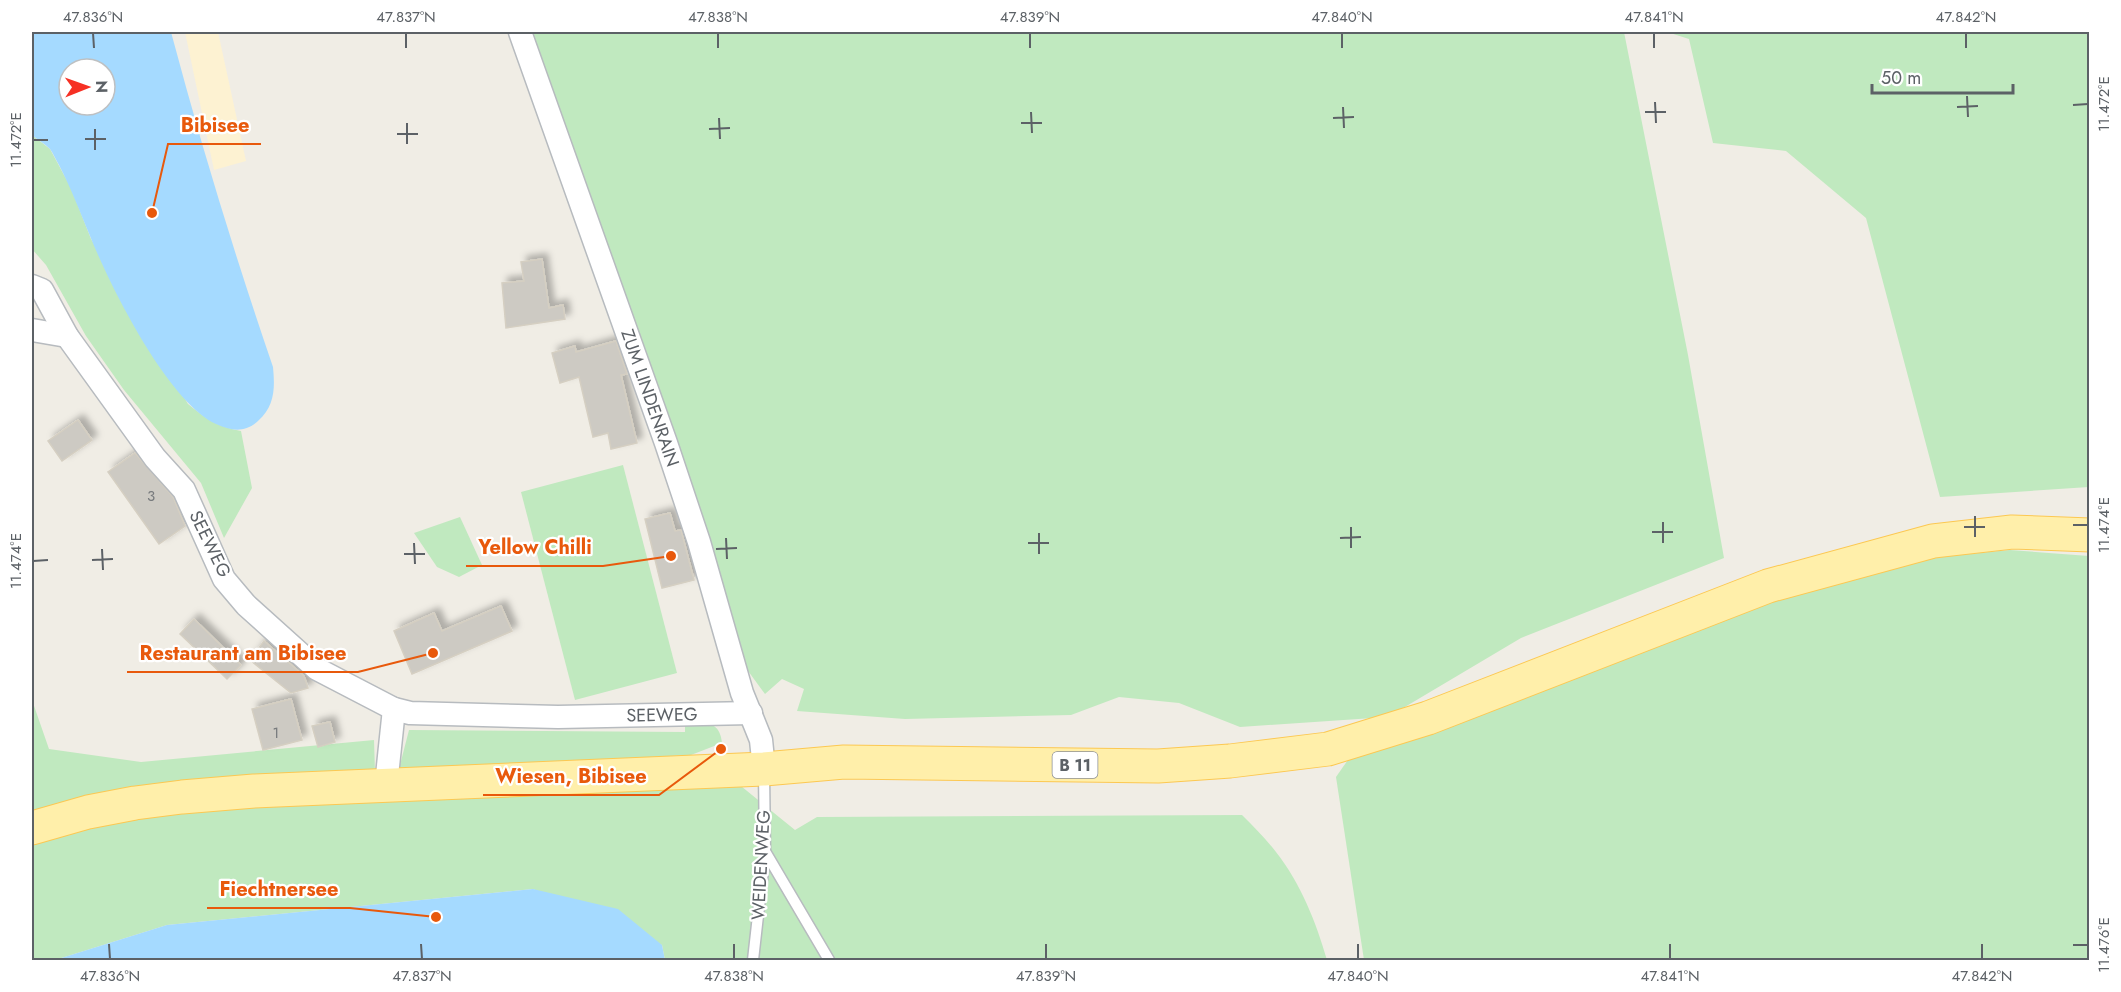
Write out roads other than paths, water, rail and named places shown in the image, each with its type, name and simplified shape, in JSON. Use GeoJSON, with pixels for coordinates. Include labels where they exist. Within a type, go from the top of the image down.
{"type":"FeatureCollection","features":[{"type":"Feature","properties":{"kind":"main road","name":"B 11"},"geometry":{"type":"LineString","coordinates":[[32,828],[88,812],[135,803],[254,791],[764,769],[844,762],[1158,766],[1230,761],[1328,749],[1428,718],[1768,586],[1933,541],[2012,532],[2090,535]]}},
{"type":"Feature","properties":{"kind":"street","name":"ZUM LINDENRAIN"},"geometry":{"type":"LineString","coordinates":[[520,32],[666,443],[699,543],[742,693],[761,740],[764,769]]}},
{"type":"Feature","properties":{"kind":"street","name":"SEEWEG"},"geometry":{"type":"LineString","coordinates":[[32,286],[42,290],[67,336],[155,458],[184,490],[224,579],[246,605],[317,669],[394,709],[410,713],[558,717],[751,713]]}},
{"type":"Feature","properties":{"kind":"street"},"geometry":{"type":"LineString","coordinates":[[32,330],[67,336]]}},
{"type":"Feature","properties":{"kind":"street"},"geometry":{"type":"LineString","coordinates":[[386,785],[394,709]]}},
{"type":"Feature","properties":{"kind":"lane","name":"WEIDENWEG"},"geometry":{"type":"LineString","coordinates":[[753,960],[765,853],[764,769]]}},
{"type":"Feature","properties":{"kind":"lane"},"geometry":{"type":"LineString","coordinates":[[765,853],[829,960]]}},
{"type":"Feature","properties":{"kind":"water"},"geometry":{"type":"Polygon","coordinates":[[[32,32],[171,32],[219,200],[273,367],[274,389],[271,403],[264,415],[253,425],[238,430],[216,424],[198,412],[160,368],[111,283],[71,191],[48,147],[32,135],[32,32]]]}},
{"type":"Feature","properties":{"kind":"water"},"geometry":{"type":"Polygon","coordinates":[[[533,889],[618,909],[662,945],[665,960],[55,960],[167,925],[533,889]]]}},
{"type":"Feature","properties":{"kind":"place","name":"Bibisee"},"geometry":{"type":"Point","coordinates":[152,213]}},
{"type":"Feature","properties":{"kind":"place","name":"Yellow Chilli"},"geometry":{"type":"Point","coordinates":[671,556]}},
{"type":"Feature","properties":{"kind":"place","name":"Restaurant am Bibisee"},"geometry":{"type":"Point","coordinates":[433,653]}},
{"type":"Feature","properties":{"kind":"place","name":"Wiesen, Bibisee"},"geometry":{"type":"Point","coordinates":[721,749]}},
{"type":"Feature","properties":{"kind":"place","name":"Fiechtnersee"},"geometry":{"type":"Point","coordinates":[436,917]}}]}
